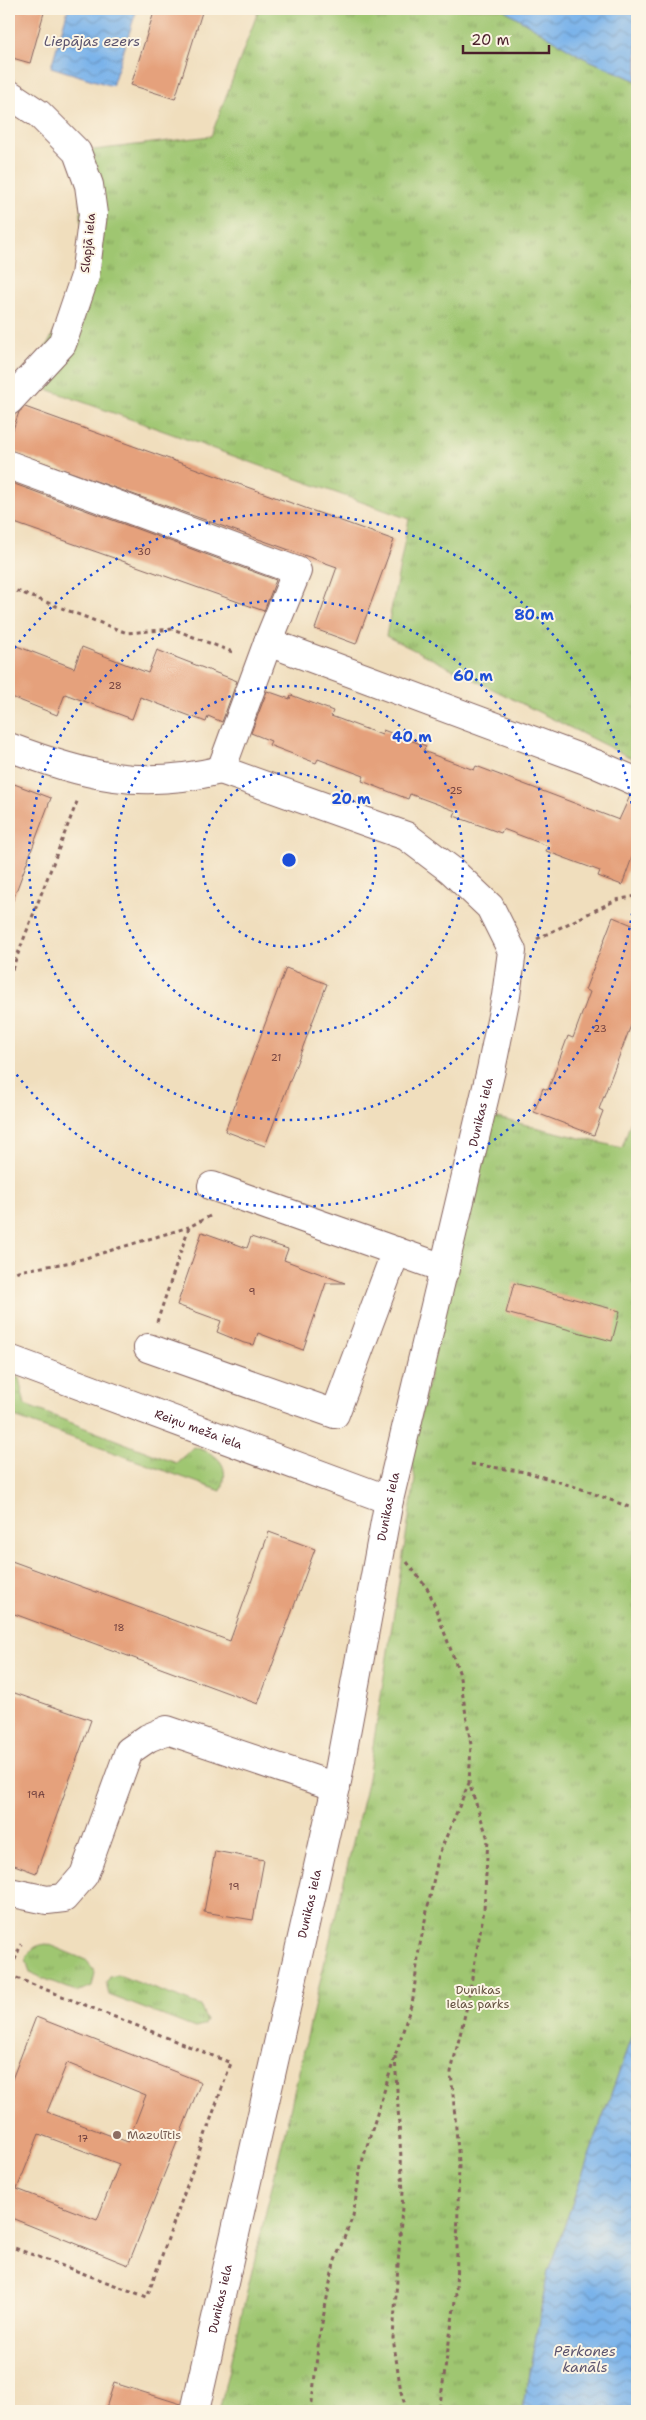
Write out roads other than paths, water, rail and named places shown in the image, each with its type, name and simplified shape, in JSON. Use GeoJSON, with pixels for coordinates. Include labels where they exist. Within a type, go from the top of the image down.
{"type":"FeatureCollection","features":[{"type":"Feature","properties":{"kind":"street","name":"Slapjā iela"},"geometry":{"type":"LineString","coordinates":[[9,94],[39,114],[77,152],[89,185],[93,214],[85,276],[62,344],[9,401]]}},
{"type":"Feature","properties":{"kind":"street"},"geometry":{"type":"LineString","coordinates":[[9,465],[297,572],[263,652],[221,770],[186,778],[150,780],[114,778],[46,761],[9,747]]}},
{"type":"Feature","properties":{"kind":"street"},"geometry":{"type":"LineString","coordinates":[[263,652],[587,761],[637,782]]}},
{"type":"Feature","properties":{"kind":"street","name":"Dunikas iela"},"geometry":{"type":"LineString","coordinates":[[195,2411],[336,1787],[389,1500],[446,1269],[491,1070],[506,996],[512,951],[490,907],[450,870],[406,836],[221,770]]}},
{"type":"Feature","properties":{"kind":"street"},"geometry":{"type":"LineString","coordinates":[[212,1186],[446,1269]]}},
{"type":"Feature","properties":{"kind":"street"},"geometry":{"type":"LineString","coordinates":[[148,1348],[335,1414],[396,1251]]}},
{"type":"Feature","properties":{"kind":"street","name":"Reiņu meža iela"},"geometry":{"type":"LineString","coordinates":[[9,1359],[389,1500]]}},
{"type":"Feature","properties":{"kind":"street"},"geometry":{"type":"LineString","coordinates":[[9,1892],[47,1900],[64,1898],[84,1875],[129,1751],[148,1738],[167,1730],[336,1787]]}},
{"type":"Feature","properties":{"kind":"water","name":"Liepājas ezers"},"geometry":{"type":"Polygon","coordinates":[[[68,9],[137,9],[112,86],[51,67],[68,9]]]}},
{"type":"Feature","properties":{"kind":"water"},"geometry":{"type":"Polygon","coordinates":[[[503,9],[637,9],[637,81],[582,57],[503,9]]]}},
{"type":"Feature","properties":{"kind":"water","name":"Pērkones kanāls"},"geometry":{"type":"Polygon","coordinates":[[[637,2021],[637,2411],[522,2411],[548,2272],[637,2021]]]}},
{"type":"Feature","properties":{"kind":"place","name":"Mazulītis"},"geometry":{"type":"Point","coordinates":[117,2135]}},
{"type":"Feature","properties":{"kind":"park label","name":"Dunikas ielas parks"},"geometry":{"type":"Point","coordinates":[478,1997]}}]}
